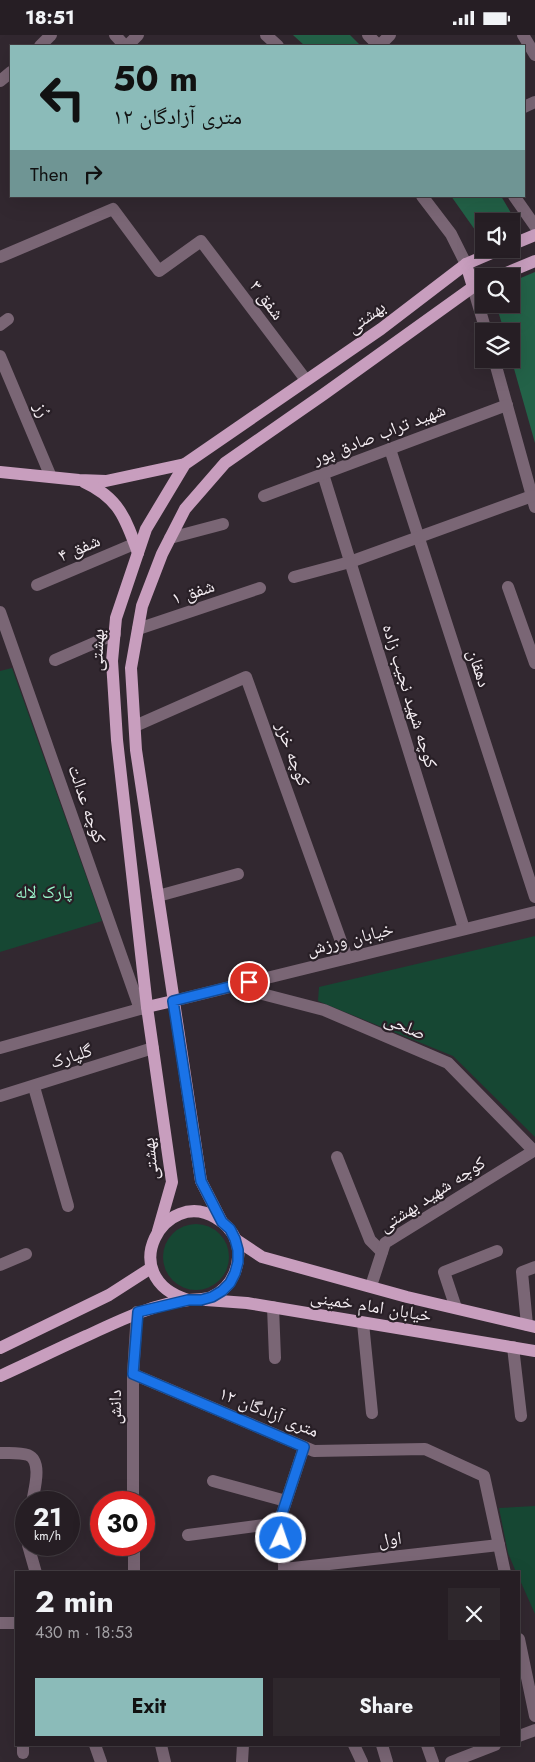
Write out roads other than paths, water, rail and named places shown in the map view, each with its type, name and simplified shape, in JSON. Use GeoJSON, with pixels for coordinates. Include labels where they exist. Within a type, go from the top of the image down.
{"type":"FeatureCollection","features":[{"type":"Feature","properties":{"kind":"main road"},"geometry":{"type":"LineString","coordinates":[[520,241],[535,235]]}},
{"type":"Feature","properties":{"kind":"main road","name":"بهشتی"},"geometry":{"type":"LineString","coordinates":[[158,1231],[172,1182],[153,1048],[144,1008],[117,740],[112,661],[116,618],[136,548],[185,464],[381,329],[466,264],[480,258]]}},
{"type":"Feature","properties":{"kind":"main road"},"geometry":{"type":"LineString","coordinates":[[518,268],[535,261]]}},
{"type":"Feature","properties":{"kind":"main road"},"geometry":{"type":"LineString","coordinates":[[466,264],[475,279]]}},
{"type":"Feature","properties":{"kind":"main road","name":"بهشتی"},"geometry":{"type":"LineString","coordinates":[[222,1222],[201,1181],[136,750],[130,668],[142,606],[162,555],[185,509],[225,463],[475,288]]}},
{"type":"Feature","properties":{"kind":"main road"},"geometry":{"type":"LineString","coordinates":[[0,472],[106,481],[185,464]]}},
{"type":"Feature","properties":{"kind":"main road"},"geometry":{"type":"LineString","coordinates":[[79,480],[95,487],[120,510],[136,548]]}},
{"type":"Feature","properties":{"kind":"main road"},"geometry":{"type":"LineString","coordinates":[[144,1008],[173,1001]]}},
{"type":"Feature","properties":{"kind":"main road"},"geometry":{"type":"LineString","coordinates":[[200,1212],[212,1215],[222,1222],[230,1229],[238,1250],[238,1262],[230,1283],[212,1297],[194,1300],[176,1296],[165,1289],[156,1279],[151,1268],[150,1255],[152,1243],[158,1231],[166,1222],[176,1216],[188,1213],[200,1212]]}},
{"type":"Feature","properties":{"kind":"main road","name":"خیابان امام خمینی"},"geometry":{"type":"LineString","coordinates":[[235,1239],[262,1257],[531,1326]]}},
{"type":"Feature","properties":{"kind":"main road"},"geometry":{"type":"LineString","coordinates":[[0,1347],[109,1295],[151,1268]]}},
{"type":"Feature","properties":{"kind":"main road","name":"خیابان امام خمینی"},"geometry":{"type":"LineString","coordinates":[[0,1376],[138,1312],[194,1300],[247,1303],[535,1351]]}},
{"type":"Feature","properties":{"kind":"street"},"geometry":{"type":"LineString","coordinates":[[41,45],[51,35]]}},
{"type":"Feature","properties":{"kind":"street"},"geometry":{"type":"LineString","coordinates":[[115,35],[125,45]]}},
{"type":"Feature","properties":{"kind":"street"},"geometry":{"type":"LineString","coordinates":[[127,45],[138,35]]}},
{"type":"Feature","properties":{"kind":"street"},"geometry":{"type":"LineString","coordinates":[[266,35],[277,45]]}},
{"type":"Feature","properties":{"kind":"street"},"geometry":{"type":"LineString","coordinates":[[368,35],[378,45]]}},
{"type":"Feature","properties":{"kind":"street"},"geometry":{"type":"LineString","coordinates":[[380,45],[390,35]]}},
{"type":"Feature","properties":{"kind":"street"},"geometry":{"type":"LineString","coordinates":[[523,35],[535,55]]}},
{"type":"Feature","properties":{"kind":"street"},"geometry":{"type":"LineString","coordinates":[[0,81],[10,73]]}},
{"type":"Feature","properties":{"kind":"street"},"geometry":{"type":"LineString","coordinates":[[423,197],[451,234],[466,264]]}},
{"type":"Feature","properties":{"kind":"street"},"geometry":{"type":"LineString","coordinates":[[515,197],[535,226]]}},
{"type":"Feature","properties":{"kind":"street","name":"شفق ۳"},"geometry":{"type":"LineString","coordinates":[[0,257],[113,209],[159,271],[201,241],[306,380]]}},
{"type":"Feature","properties":{"kind":"street","name":"رُز"},"geometry":{"type":"LineString","coordinates":[[0,356],[51,477]]}},
{"type":"Feature","properties":{"kind":"street"},"geometry":{"type":"LineString","coordinates":[[294,577],[350,562],[419,537],[534,501],[497,368]]}},
{"type":"Feature","properties":{"kind":"street","name":"شهید تراب صادق پور"},"geometry":{"type":"LineString","coordinates":[[264,496],[507,405]]}},
{"type":"Feature","properties":{"kind":"street","name":"دهقان"},"geometry":{"type":"LineString","coordinates":[[390,449],[535,897]]}},
{"type":"Feature","properties":{"kind":"street","name":"کوچه شهید نجیب زاده"},"geometry":{"type":"LineString","coordinates":[[323,474],[464,929]]}},
{"type":"Feature","properties":{"kind":"street"},"geometry":{"type":"LineString","coordinates":[[170,538],[223,524]]}},
{"type":"Feature","properties":{"kind":"street","name":"شفق ۴"},"geometry":{"type":"LineString","coordinates":[[37,585],[136,548]]}},
{"type":"Feature","properties":{"kind":"street"},"geometry":{"type":"LineString","coordinates":[[508,587],[535,663]]}},
{"type":"Feature","properties":{"kind":"street","name":"شفق ۱"},"geometry":{"type":"LineString","coordinates":[[138,629],[260,588]]}},
{"type":"Feature","properties":{"kind":"street","name":"کوچه عدالت"},"geometry":{"type":"LineString","coordinates":[[0,612],[144,1008]]}},
{"type":"Feature","properties":{"kind":"street"},"geometry":{"type":"LineString","coordinates":[[55,660],[115,634]]}},
{"type":"Feature","properties":{"kind":"street","name":"کوچه خزر"},"geometry":{"type":"LineString","coordinates":[[135,726],[246,677],[348,958]]}},
{"type":"Feature","properties":{"kind":"street"},"geometry":{"type":"LineString","coordinates":[[158,896],[238,874]]}},
{"type":"Feature","properties":{"kind":"street","name":"خیابان ورزش"},"geometry":{"type":"LineString","coordinates":[[173,1001],[535,912]]}},
{"type":"Feature","properties":{"kind":"street","name":"صلحی"},"geometry":{"type":"LineString","coordinates":[[233,986],[324,1010],[448,1063],[534,1150]]}},
{"type":"Feature","properties":{"kind":"street"},"geometry":{"type":"LineString","coordinates":[[0,1048],[144,1008]]}},
{"type":"Feature","properties":{"kind":"street","name":"گلپارک"},"geometry":{"type":"LineString","coordinates":[[0,1096],[34,1087],[153,1048]]}},
{"type":"Feature","properties":{"kind":"street"},"geometry":{"type":"LineString","coordinates":[[34,1087],[68,1206]]}},
{"type":"Feature","properties":{"kind":"street","name":"کوچه شهید بهشتی"},"geometry":{"type":"LineString","coordinates":[[371,1286],[385,1243],[534,1150]]}},
{"type":"Feature","properties":{"kind":"street"},"geometry":{"type":"LineString","coordinates":[[337,1157],[370,1239],[382,1252]]}},
{"type":"Feature","properties":{"kind":"street"},"geometry":{"type":"LineString","coordinates":[[456,1308],[444,1272],[497,1251]]}},
{"type":"Feature","properties":{"kind":"street"},"geometry":{"type":"LineString","coordinates":[[0,1265],[26,1254]]}},
{"type":"Feature","properties":{"kind":"street"},"geometry":{"type":"LineString","coordinates":[[531,1326],[522,1271],[535,1267]]}},
{"type":"Feature","properties":{"kind":"street"},"geometry":{"type":"LineString","coordinates":[[273,1307],[275,1358]]}},
{"type":"Feature","properties":{"kind":"street","name":"دانش"},"geometry":{"type":"LineString","coordinates":[[133,1491],[133,1374],[138,1312]]}},
{"type":"Feature","properties":{"kind":"street"},"geometry":{"type":"LineString","coordinates":[[363,1323],[372,1413]]}},
{"type":"Feature","properties":{"kind":"street"},"geometry":{"type":"LineString","coordinates":[[512,1347],[521,1416]]}},
{"type":"Feature","properties":{"kind":"street","name":"۱۲ متری آزادگان"},"geometry":{"type":"LineString","coordinates":[[133,1374],[314,1451],[425,1449],[484,1476],[499,1545]]}},
{"type":"Feature","properties":{"kind":"street"},"geometry":{"type":"LineString","coordinates":[[285,1571],[279,1523],[304,1447]]}},
{"type":"Feature","properties":{"kind":"street"},"geometry":{"type":"LineString","coordinates":[[0,1453],[27,1455],[33,1458],[37,1465],[34,1491]]}},
{"type":"Feature","properties":{"kind":"street"},"geometry":{"type":"LineString","coordinates":[[213,1481],[286,1501]]}},
{"type":"Feature","properties":{"kind":"street"},"geometry":{"type":"LineString","coordinates":[[188,1535],[279,1523]]}},
{"type":"Feature","properties":{"kind":"street"},"geometry":{"type":"LineString","coordinates":[[499,1545],[505,1571]]}},
{"type":"Feature","properties":{"kind":"street","name":"اول"},"geometry":{"type":"LineString","coordinates":[[285,1571],[499,1545]]}},
{"type":"Feature","properties":{"kind":"street"},"geometry":{"type":"LineString","coordinates":[[31,1556],[35,1571]]}},
{"type":"Feature","properties":{"kind":"street"},"geometry":{"type":"LineString","coordinates":[[134,1556],[134,1571]]}},
{"type":"Feature","properties":{"kind":"street"},"geometry":{"type":"LineString","coordinates":[[0,1623],[15,1623]]}},
{"type":"Feature","properties":{"kind":"street"},"geometry":{"type":"LineString","coordinates":[[520,1644],[535,1716]]}},
{"type":"Feature","properties":{"kind":"street"},"geometry":{"type":"LineString","coordinates":[[520,1736],[535,1730]]}},
{"type":"Feature","properties":{"kind":"street"},"geometry":{"type":"LineString","coordinates":[[95,1746],[101,1762]]}},
{"type":"Feature","properties":{"kind":"street"},"geometry":{"type":"LineString","coordinates":[[161,1746],[165,1762]]}},
{"type":"Feature","properties":{"kind":"street"},"geometry":{"type":"LineString","coordinates":[[242,1762],[243,1746]]}},
{"type":"Feature","properties":{"kind":"street"},"geometry":{"type":"LineString","coordinates":[[354,1746],[362,1762]]}},
{"type":"Feature","properties":{"kind":"street"},"geometry":{"type":"LineString","coordinates":[[382,1746],[387,1762]]}},
{"type":"Feature","properties":{"kind":"street"},"geometry":{"type":"LineString","coordinates":[[426,1746],[433,1762]]}},
{"type":"Feature","properties":{"kind":"street"},"geometry":{"type":"LineString","coordinates":[[451,1762],[469,1759],[494,1746]]}},
{"type":"Feature","properties":{"kind":"park label","name":"پارک لاله"},"geometry":{"type":"Point","coordinates":[44,892]}}]}
